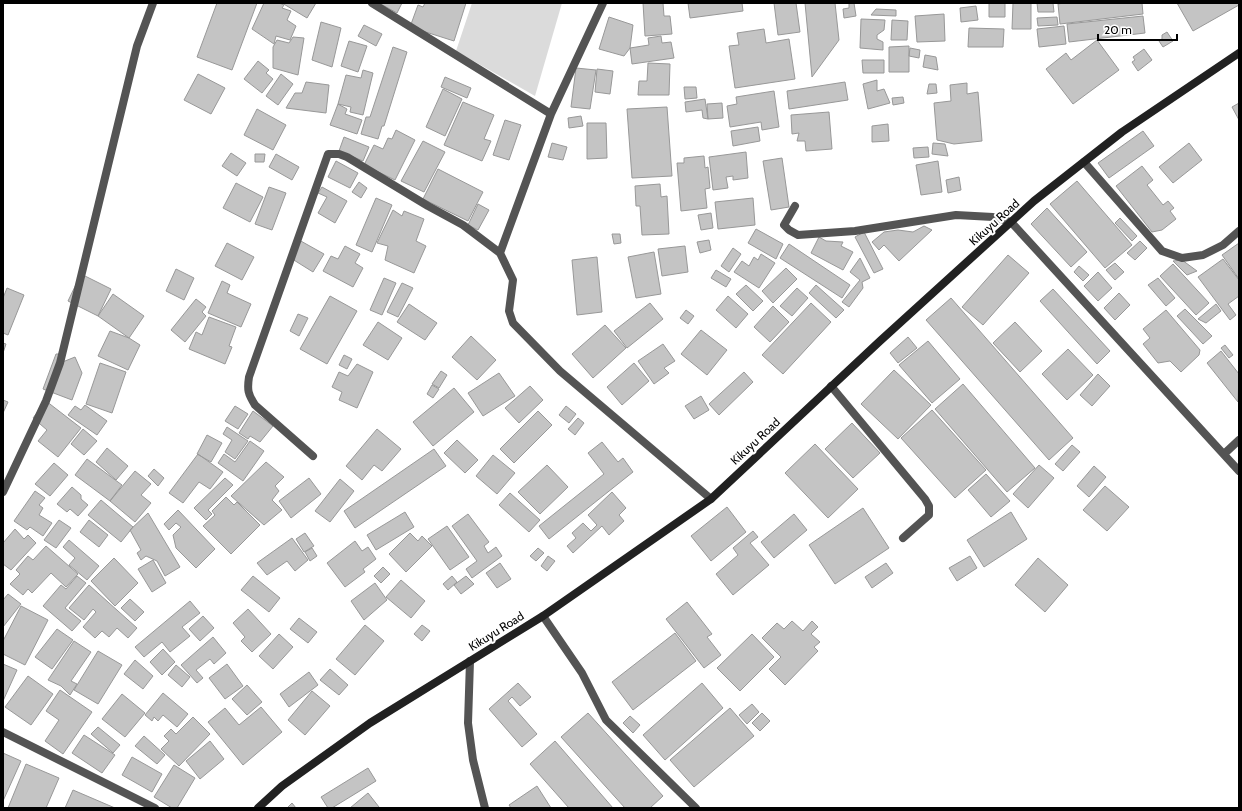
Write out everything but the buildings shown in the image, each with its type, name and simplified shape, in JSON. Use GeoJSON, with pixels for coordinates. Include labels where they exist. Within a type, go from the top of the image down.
{"type":"FeatureCollection","features":[{"type":"Feature","properties":{"kind":"main road","name":"Kikuyu Road"},"geometry":{"type":"LineString","coordinates":[[258,808],[282,786],[370,723],[543,616],[711,499],[831,386],[1034,202],[1122,132],[1239,53]]}},
{"type":"Feature","properties":{"kind":"street"},"geometry":{"type":"LineString","coordinates":[[3,492],[46,400],[60,363],[137,46],[153,3]]}},
{"type":"Feature","properties":{"kind":"street"},"geometry":{"type":"LineString","coordinates":[[372,3],[551,114]]}},
{"type":"Feature","properties":{"kind":"street"},"geometry":{"type":"LineString","coordinates":[[500,252],[551,114],[603,3]]}},
{"type":"Feature","properties":{"kind":"street"},"geometry":{"type":"LineString","coordinates":[[313,456],[256,405],[247,388],[328,154],[339,154],[347,157],[428,206],[464,225],[500,252],[514,280],[509,311],[513,323],[560,371],[711,499]]}},
{"type":"Feature","properties":{"kind":"street"},"geometry":{"type":"LineString","coordinates":[[1084,162],[1162,251],[1182,258],[1203,255],[1223,244],[1239,231]]}},
{"type":"Feature","properties":{"kind":"street"},"geometry":{"type":"LineString","coordinates":[[795,206],[784,224],[788,230],[798,235],[855,231],[956,215],[993,217],[1011,222],[1239,471]]}},
{"type":"Feature","properties":{"kind":"street"},"geometry":{"type":"LineString","coordinates":[[831,386],[925,499],[928,506],[929,515],[903,538]]}},
{"type":"Feature","properties":{"kind":"street"},"geometry":{"type":"LineString","coordinates":[[1224,454],[1239,440]]}},
{"type":"Feature","properties":{"kind":"street"},"geometry":{"type":"LineString","coordinates":[[543,616],[582,674],[606,720],[696,808]]}},
{"type":"Feature","properties":{"kind":"street"},"geometry":{"type":"LineString","coordinates":[[470,661],[468,723],[473,760],[485,808]]}},
{"type":"Feature","properties":{"kind":"street"},"geometry":{"type":"LineString","coordinates":[[3,732],[155,808]]}},
{"type":"Feature","properties":{"kind":"shaded area"},"geometry":{"type":"Polygon","coordinates":[[[472,3],[562,3],[535,96],[456,51],[472,3]]]}}]}
